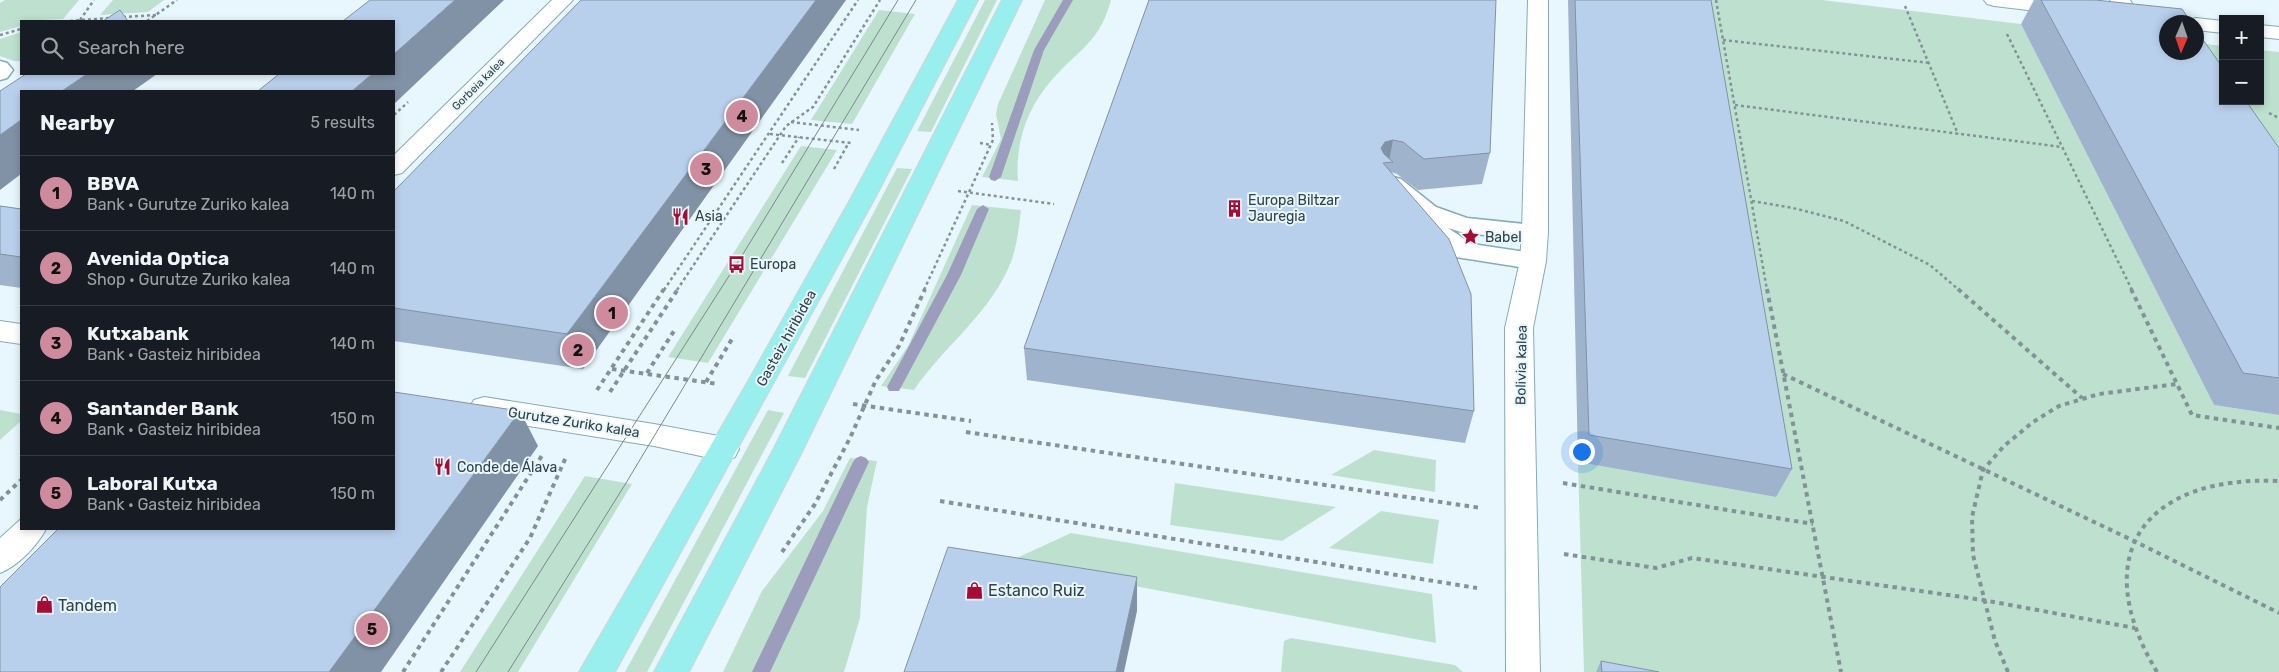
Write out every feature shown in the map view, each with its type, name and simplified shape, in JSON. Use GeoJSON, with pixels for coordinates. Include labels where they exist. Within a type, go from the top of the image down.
{"type":"FeatureCollection","features":[{"type":"Feature","properties":{"kind":"main road","name":"Gasteiz hiribidea"},"geometry":{"type":"LineString","coordinates":[[596,672],[724,449],[863,198],[968,0]]}},
{"type":"Feature","properties":{"kind":"main road"},"geometry":{"type":"LineString","coordinates":[[671,672],[787,452],[1012,0]]}},
{"type":"Feature","properties":{"kind":"street","name":"Gorbeia kalea"},"geometry":{"type":"LineString","coordinates":[[395,167],[563,0]]}},
{"type":"Feature","properties":{"kind":"street","name":"Bolivia kalea"},"geometry":{"type":"LineString","coordinates":[[1523,672],[1519,328],[1534,247],[1538,0]]}},
{"type":"Feature","properties":{"kind":"street"},"geometry":{"type":"LineString","coordinates":[[1994,0],[2119,11]]}},
{"type":"Feature","properties":{"kind":"street"},"geometry":{"type":"LineString","coordinates":[[2204,24],[2219,26]]}},
{"type":"Feature","properties":{"kind":"street"},"geometry":{"type":"LineString","coordinates":[[2264,31],[2279,33]]}},
{"type":"Feature","properties":{"kind":"street"},"geometry":{"type":"LineString","coordinates":[[0,331],[20,334]]}},
{"type":"Feature","properties":{"kind":"street","name":"Gurutze Zuriko kalea"},"geometry":{"type":"LineString","coordinates":[[462,405],[654,435],[724,449]]}},
{"type":"Feature","properties":{"kind":"street"},"geometry":{"type":"LineString","coordinates":[[0,558],[29,530]]}},
{"type":"Feature","properties":{"kind":"lane"},"geometry":{"type":"LineString","coordinates":[[0,68],[3,70],[0,74]]}},
{"type":"Feature","properties":{"kind":"lane"},"geometry":{"type":"LineString","coordinates":[[1388,180],[1428,212],[1440,234],[1465,251],[1534,247]]}},
{"type":"Feature","properties":{"kind":"path"},"geometry":{"type":"LineString","coordinates":[[80,20],[94,0]]}},
{"type":"Feature","properties":{"kind":"path"},"geometry":{"type":"LineString","coordinates":[[148,20],[177,0]]}},
{"type":"Feature","properties":{"kind":"path"},"geometry":{"type":"LineString","coordinates":[[600,387],[858,0]]}},
{"type":"Feature","properties":{"kind":"path"},"geometry":{"type":"LineString","coordinates":[[441,672],[530,538],[541,518],[555,476],[588,425],[786,126],[813,107],[880,0]]}},
{"type":"Feature","properties":{"kind":"path"},"geometry":{"type":"LineString","coordinates":[[1716,0],[1782,374],[1824,576],[1841,672]]}},
{"type":"Feature","properties":{"kind":"path"},"geometry":{"type":"LineString","coordinates":[[1906,6],[1958,135]]}},
{"type":"Feature","properties":{"kind":"path"},"geometry":{"type":"LineString","coordinates":[[92,20],[156,15]]}},
{"type":"Feature","properties":{"kind":"path"},"geometry":{"type":"LineString","coordinates":[[2003,25],[2192,415],[2279,428]]}},
{"type":"Feature","properties":{"kind":"path"},"geometry":{"type":"LineString","coordinates":[[0,35],[20,29]]}},
{"type":"Feature","properties":{"kind":"path"},"geometry":{"type":"LineString","coordinates":[[1723,40],[1930,63]]}},
{"type":"Feature","properties":{"kind":"path"},"geometry":{"type":"LineString","coordinates":[[1735,105],[2062,147]]}},
{"type":"Feature","properties":{"kind":"path"},"geometry":{"type":"LineString","coordinates":[[2269,113],[2279,118]]}},
{"type":"Feature","properties":{"kind":"path"},"geometry":{"type":"LineString","coordinates":[[778,557],[815,504],[850,438],[876,380],[899,346],[993,140],[994,133],[990,120]]}},
{"type":"Feature","properties":{"kind":"path"},"geometry":{"type":"LineString","coordinates":[[782,163],[799,137]]}},
{"type":"Feature","properties":{"kind":"path"},"geometry":{"type":"LineString","coordinates":[[834,169],[849,143]]}},
{"type":"Feature","properties":{"kind":"path"},"geometry":{"type":"LineString","coordinates":[[955,191],[1054,204]]}},
{"type":"Feature","properties":{"kind":"path"},"geometry":{"type":"LineString","coordinates":[[1752,201],[1793,208],[1844,221],[1930,265],[2083,398]]}},
{"type":"Feature","properties":{"kind":"path"},"geometry":{"type":"LineString","coordinates":[[647,373],[674,331]]}},
{"type":"Feature","properties":{"kind":"path"},"geometry":{"type":"LineString","coordinates":[[706,382],[732,339]]}},
{"type":"Feature","properties":{"kind":"path"},"geometry":{"type":"LineString","coordinates":[[1782,374],[2134,541],[2279,613]]}},
{"type":"Feature","properties":{"kind":"path"},"geometry":{"type":"LineString","coordinates":[[2008,672],[1995,641],[1973,555],[1972,517],[1983,470],[2004,446],[2033,422],[2059,406],[2099,394],[2177,384]]}},
{"type":"Feature","properties":{"kind":"path"},"geometry":{"type":"LineString","coordinates":[[966,432],[1481,508]]}},
{"type":"Feature","properties":{"kind":"path"},"geometry":{"type":"LineString","coordinates":[[403,672],[547,448]]}},
{"type":"Feature","properties":{"kind":"path"},"geometry":{"type":"LineString","coordinates":[[0,500],[20,481]]}},
{"type":"Feature","properties":{"kind":"path"},"geometry":{"type":"LineString","coordinates":[[2157,672],[2135,628],[2128,592],[2127,565],[2134,541],[2152,514],[2181,494],[2220,483],[2279,481]]}},
{"type":"Feature","properties":{"kind":"path"},"geometry":{"type":"LineString","coordinates":[[1563,483],[1813,524]]}},
{"type":"Feature","properties":{"kind":"path"},"geometry":{"type":"LineString","coordinates":[[940,501],[1477,588]]}},
{"type":"Feature","properties":{"kind":"path"},"geometry":{"type":"LineString","coordinates":[[1522,544],[1564,554],[1656,568],[1692,558],[1824,576],[1983,600],[2135,628]]}},
{"type":"Feature","properties":{"kind":"green space"},"geometry":{"type":"Polygon","coordinates":[[[5,0],[79,0],[63,19],[20,20],[20,26],[0,32],[0,3],[5,0]]]}},
{"type":"Feature","properties":{"kind":"green space"},"geometry":{"type":"Polygon","coordinates":[[[113,0],[164,0],[148,12],[100,15],[113,0]]]}},
{"type":"Feature","properties":{"kind":"green space"},"geometry":{"type":"Polygon","coordinates":[[[985,0],[997,0],[931,132],[917,131],[985,0]]]}},
{"type":"Feature","properties":{"kind":"green space"},"geometry":{"type":"Polygon","coordinates":[[[1045,0],[1111,0],[1107,13],[1092,40],[1050,82],[1033,107],[1022,135],[1019,149],[1018,181],[982,177],[1001,139],[996,114],[998,104],[1045,0]]]}},
{"type":"Feature","properties":{"kind":"green space"},"geometry":{"type":"Polygon","coordinates":[[[1698,0],[1822,0],[2021,24],[2214,405],[2279,415],[2279,672],[1584,672],[1578,462],[1776,497],[1698,0]]]}},
{"type":"Feature","properties":{"kind":"green space"},"geometry":{"type":"Polygon","coordinates":[[[879,10],[915,14],[852,124],[811,120],[879,10]]]}},
{"type":"Feature","properties":{"kind":"green space"},"geometry":{"type":"Polygon","coordinates":[[[20,32],[20,61],[0,56],[0,39],[20,32]]]}},
{"type":"Feature","properties":{"kind":"green space"},"geometry":{"type":"Polygon","coordinates":[[[2204,44],[2219,46],[2219,98],[2200,60],[2204,60],[2204,44]]]}},
{"type":"Feature","properties":{"kind":"green space"},"geometry":{"type":"Polygon","coordinates":[[[2264,50],[2279,52],[2279,218],[2222,105],[2264,105],[2264,50]]]}},
{"type":"Feature","properties":{"kind":"green space"},"geometry":{"type":"Polygon","coordinates":[[[801,146],[837,150],[708,363],[668,357],[801,146]]]}},
{"type":"Feature","properties":{"kind":"green space"},"geometry":{"type":"Polygon","coordinates":[[[897,168],[912,169],[805,378],[788,376],[897,168]]]}},
{"type":"Feature","properties":{"kind":"green space"},"geometry":{"type":"Polygon","coordinates":[[[972,205],[1021,210],[1015,250],[1002,280],[992,297],[914,390],[881,386],[908,346],[972,205]]]}},
{"type":"Feature","properties":{"kind":"green space"},"geometry":{"type":"Polygon","coordinates":[[[0,410],[20,414],[20,422],[0,440],[0,410]]]}},
{"type":"Feature","properties":{"kind":"green space"},"geometry":{"type":"Polygon","coordinates":[[[768,410],[784,413],[647,672],[625,672],[768,410]]]}},
{"type":"Feature","properties":{"kind":"green space"},"geometry":{"type":"Polygon","coordinates":[[[1374,450],[1436,460],[1435,492],[1331,475],[1374,450]]]}},
{"type":"Feature","properties":{"kind":"green space"},"geometry":{"type":"Polygon","coordinates":[[[850,458],[877,461],[867,507],[860,618],[844,672],[723,672],[762,591],[823,511],[850,458]]]}},
{"type":"Feature","properties":{"kind":"green space"},"geometry":{"type":"Polygon","coordinates":[[[585,476],[632,484],[518,672],[460,672],[585,476]]]}},
{"type":"Feature","properties":{"kind":"green space"},"geometry":{"type":"Polygon","coordinates":[[[1175,483],[1336,507],[1282,541],[1170,525],[1175,483]]]}},
{"type":"Feature","properties":{"kind":"green space"},"geometry":{"type":"Polygon","coordinates":[[[1381,511],[1439,520],[1433,564],[1329,548],[1381,511]]]}},
{"type":"Feature","properties":{"kind":"green space"},"geometry":{"type":"Polygon","coordinates":[[[1071,533],[1432,594],[1436,643],[1008,562],[1071,533]]]}},
{"type":"Feature","properties":{"kind":"green space"},"geometry":{"type":"Polygon","coordinates":[[[1291,638],[1455,665],[1463,672],[1281,672],[1284,641],[1291,638]]]}},
{"type":"Feature","properties":{"kind":"building"},"geometry":{"type":"Polygon","coordinates":[[[370,0],[455,0],[395,53],[395,20],[344,20],[370,0]]]}},
{"type":"Feature","properties":{"kind":"building"},"geometry":{"type":"Polygon","coordinates":[[[581,0],[816,0],[567,334],[395,308],[395,190],[581,0]]]}},
{"type":"Feature","properties":{"kind":"building","name":"Europa Biltzar Jauregia"},"geometry":{"type":"Polygon","coordinates":[[[1149,0],[1496,0],[1490,153],[1424,159],[1403,142],[1393,140],[1385,142],[1381,148],[1384,154],[1393,162],[1383,163],[1449,239],[1471,294],[1474,411],[1024,348],[1149,0]]]}},
{"type":"Feature","properties":{"kind":"building"},"geometry":{"type":"Polygon","coordinates":[[[1575,0],[1711,0],[1792,469],[1589,435],[1575,0]]]}},
{"type":"Feature","properties":{"kind":"building"},"geometry":{"type":"Polygon","coordinates":[[[2041,0],[2095,0],[2182,9],[2186,15],[2159,15],[2159,60],[2204,60],[2204,41],[2219,62],[2219,105],[2249,105],[2279,148],[2279,378],[2243,373],[2041,0]]]}},
{"type":"Feature","properties":{"kind":"building"},"geometry":{"type":"Polygon","coordinates":[[[120,10],[127,20],[105,20],[120,10]]]}},
{"type":"Feature","properties":{"kind":"building"},"geometry":{"type":"Polygon","coordinates":[[[24,75],[86,75],[63,90],[20,90],[20,121],[0,135],[0,91],[24,75]]]}},
{"type":"Feature","properties":{"kind":"building"},"geometry":{"type":"Polygon","coordinates":[[[278,75],[371,75],[353,90],[259,90],[278,75]]]}},
{"type":"Feature","properties":{"kind":"building"},"geometry":{"type":"Polygon","coordinates":[[[0,206],[20,209],[20,257],[0,254],[0,206]]]}},
{"type":"Feature","properties":{"kind":"building"},"geometry":{"type":"Polygon","coordinates":[[[395,392],[520,411],[329,672],[0,672],[0,587],[57,530],[395,530],[395,392]]]}},
{"type":"Feature","properties":{"kind":"building"},"geometry":{"type":"Polygon","coordinates":[[[948,547],[1137,577],[1116,672],[904,672],[948,547]]]}},
{"type":"Feature","properties":{"kind":"building"},"geometry":{"type":"Polygon","coordinates":[[[1601,661],[1659,672],[1602,672],[1601,661]]]}},
{"type":"Feature","properties":{"kind":"waterway"},"geometry":{"type":"LineString","coordinates":[[995,177],[1039,50],[1068,0]]}},
{"type":"Feature","properties":{"kind":"waterway"},"geometry":{"type":"LineString","coordinates":[[894,387],[954,275],[983,209]]}},
{"type":"Feature","properties":{"kind":"waterway"},"geometry":{"type":"LineString","coordinates":[[761,672],[861,462]]}},
{"type":"Feature","properties":{"kind":"tram line"},"geometry":{"type":"LineString","coordinates":[[476,672],[743,254],[898,0]]}},
{"type":"Feature","properties":{"kind":"tram line"},"geometry":{"type":"LineString","coordinates":[[508,672],[626,483],[916,0]]}},
{"type":"Feature","properties":{"kind":"place","name":"Santander Bank"},"geometry":{"type":"Point","coordinates":[742,116]}},
{"type":"Feature","properties":{"kind":"place","name":"Kutxabank"},"geometry":{"type":"Point","coordinates":[706,169]}},
{"type":"Feature","properties":{"kind":"place","name":"Europa Biltzar Jauregia"},"geometry":{"type":"Point","coordinates":[1234,208]}},
{"type":"Feature","properties":{"kind":"place","name":"Asia"},"geometry":{"type":"Point","coordinates":[681,216]}},
{"type":"Feature","properties":{"kind":"place","name":"Babel"},"geometry":{"type":"Point","coordinates":[1471,237]}},
{"type":"Feature","properties":{"kind":"place","name":"Europa"},"geometry":{"type":"Point","coordinates":[736,264]}},
{"type":"Feature","properties":{"kind":"place","name":"BBVA"},"geometry":{"type":"Point","coordinates":[612,313]}},
{"type":"Feature","properties":{"kind":"place","name":"Avenida Optica"},"geometry":{"type":"Point","coordinates":[578,350]}},
{"type":"Feature","properties":{"kind":"place","name":"Conde de Álava"},"geometry":{"type":"Point","coordinates":[443,467]}},
{"type":"Feature","properties":{"kind":"place","name":"Estanco Ruiz"},"geometry":{"type":"Point","coordinates":[974,590]}},
{"type":"Feature","properties":{"kind":"place","name":"Tandem"},"geometry":{"type":"Point","coordinates":[44,605]}},
{"type":"Feature","properties":{"kind":"place","name":"Laboral Kutxa"},"geometry":{"type":"Point","coordinates":[372,629]}}]}
